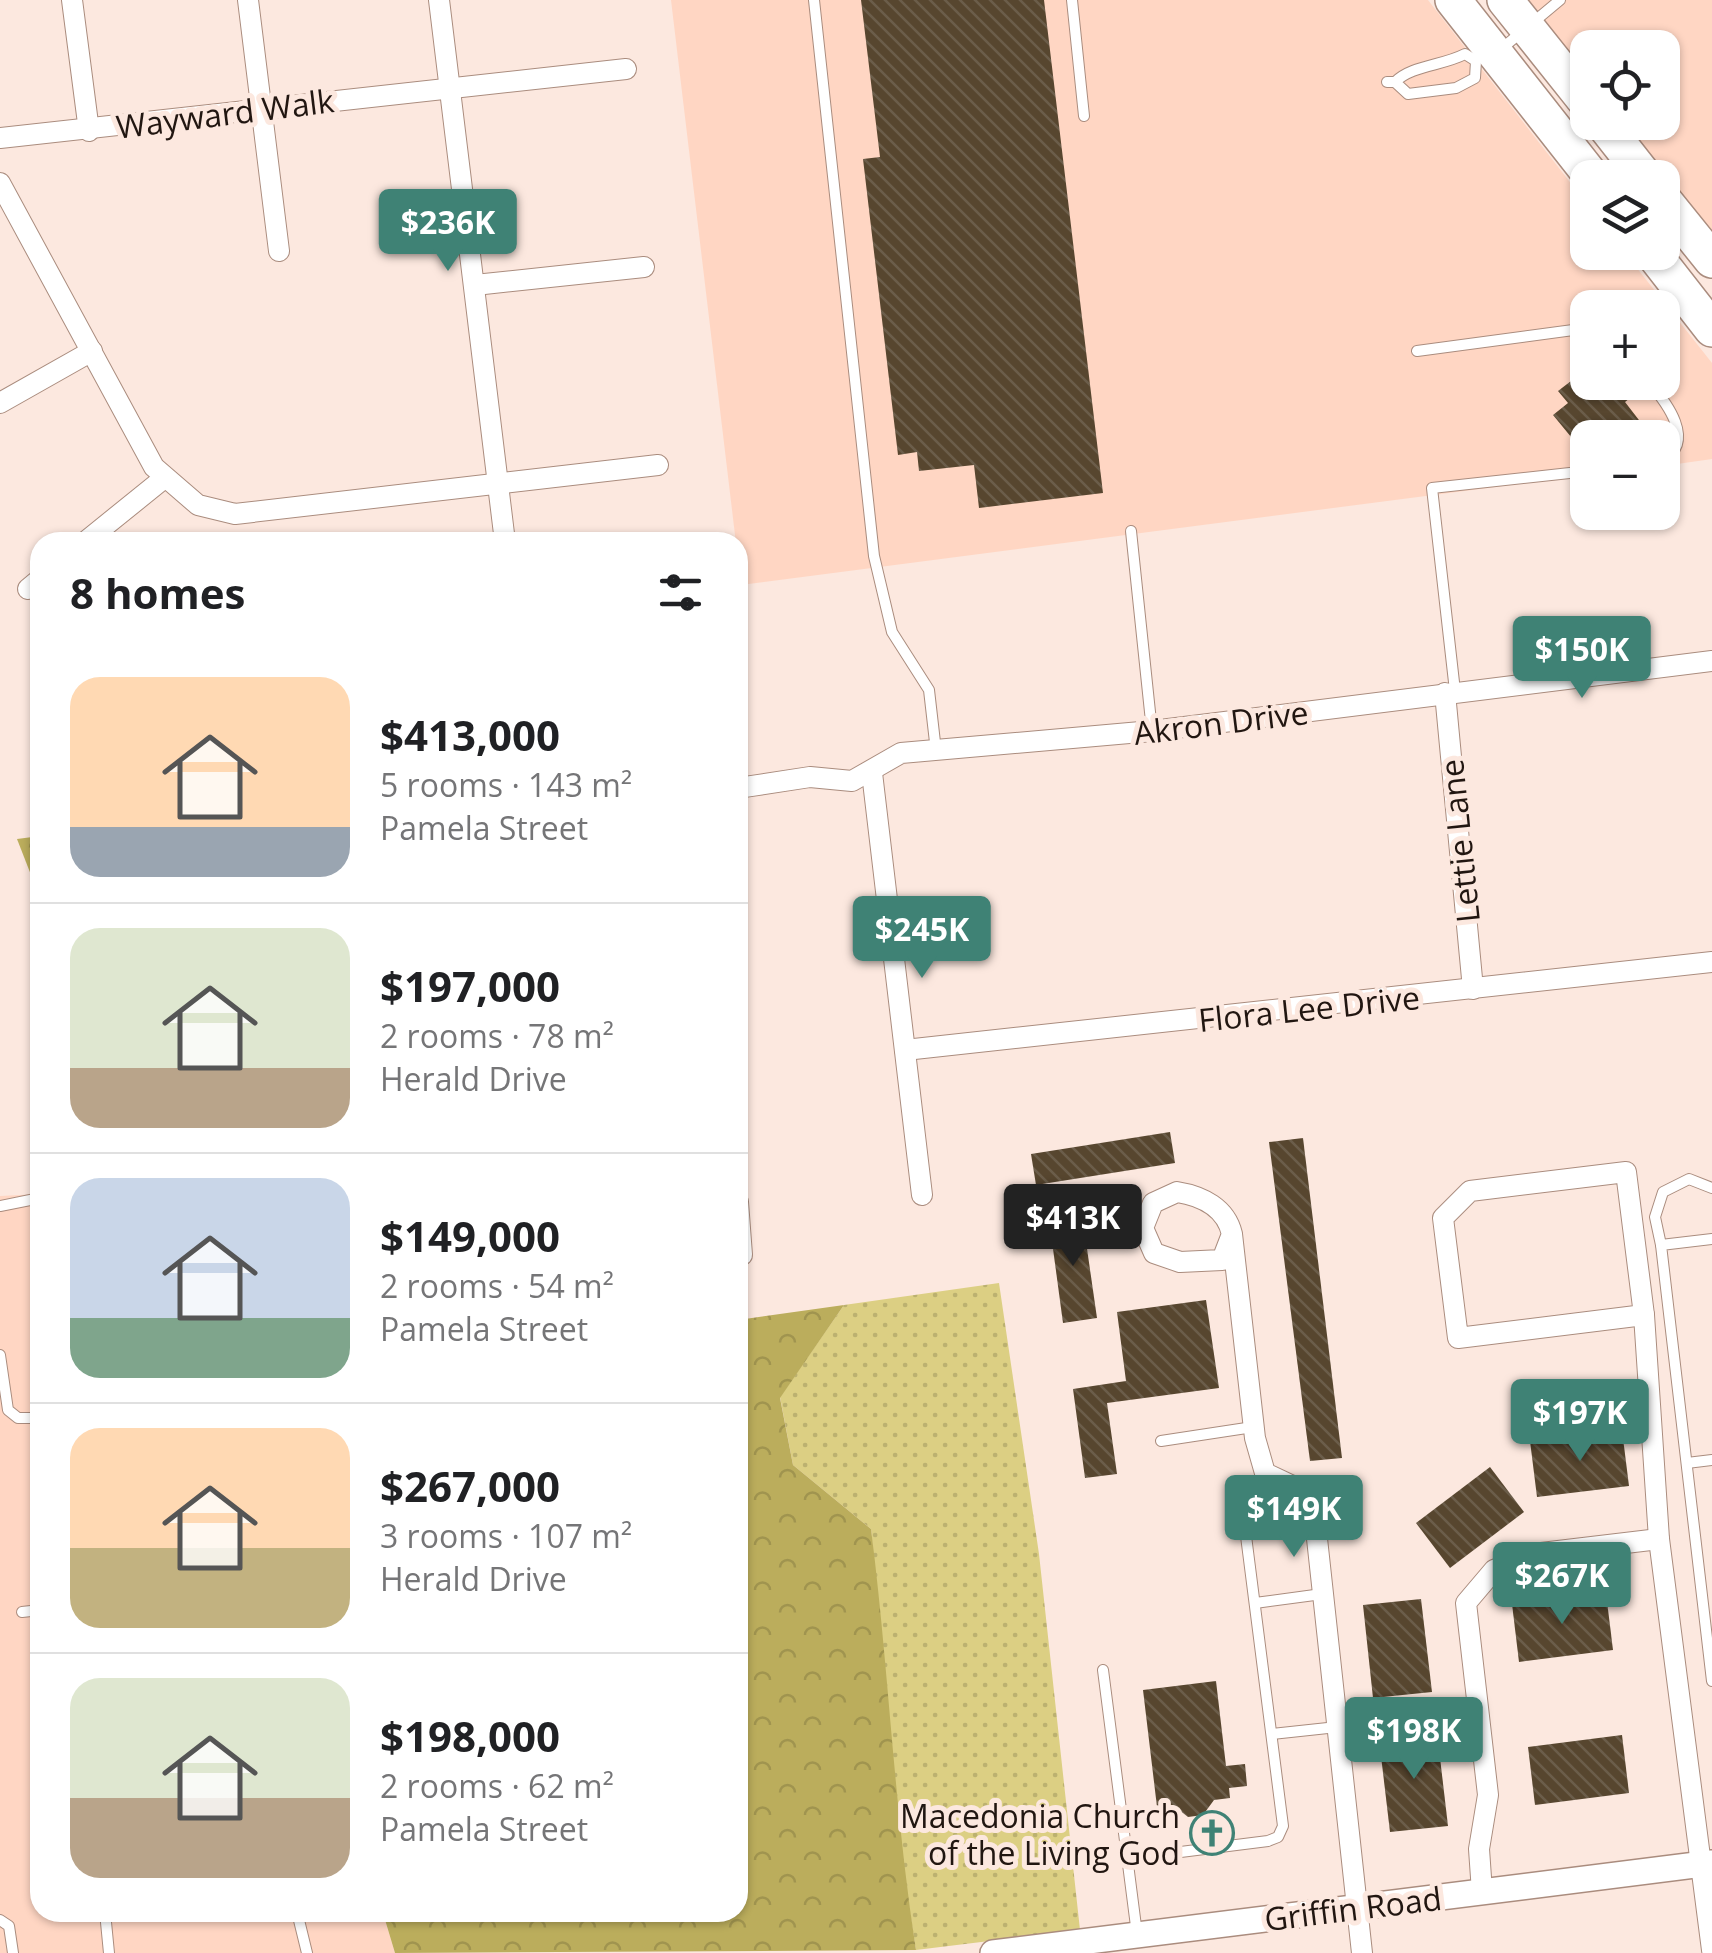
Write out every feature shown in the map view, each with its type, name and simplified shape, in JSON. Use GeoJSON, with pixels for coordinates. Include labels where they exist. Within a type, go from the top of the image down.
{"type":"FeatureCollection","features":[{"type":"Feature","properties":{"kind":"highway"},"geometry":{"type":"LineString","coordinates":[[1454,0],[1486,57],[1577,160]]}},
{"type":"Feature","properties":{"kind":"highway"},"geometry":{"type":"LineString","coordinates":[[1505,0],[1570,82]]}},
{"type":"Feature","properties":{"kind":"highway"},"geometry":{"type":"LineString","coordinates":[[1616,140],[1632,160]]}},
{"type":"Feature","properties":{"kind":"highway"},"geometry":{"type":"LineString","coordinates":[[1680,220],[1712,260]]}},
{"type":"Feature","properties":{"kind":"highway"},"geometry":{"type":"LineString","coordinates":[[1662,270],[1688,317]]}},
{"type":"Feature","properties":{"kind":"street"},"geometry":{"type":"LineString","coordinates":[[72,0],[89,131]]}},
{"type":"Feature","properties":{"kind":"street"},"geometry":{"type":"LineString","coordinates":[[248,0],[279,251]]}},
{"type":"Feature","properties":{"kind":"street"},"geometry":{"type":"LineString","coordinates":[[440,0],[504,532]]}},
{"type":"Feature","properties":{"kind":"street","name":"Wayward Walk"},"geometry":{"type":"LineString","coordinates":[[0,138],[89,131],[449,85],[626,69]]}},
{"type":"Feature","properties":{"kind":"street"},"geometry":{"type":"LineString","coordinates":[[3,194],[164,479],[198,506],[236,514],[658,465]]}},
{"type":"Feature","properties":{"kind":"street"},"geometry":{"type":"LineString","coordinates":[[474,285],[644,268]]}},
{"type":"Feature","properties":{"kind":"street"},"geometry":{"type":"LineString","coordinates":[[0,403],[92,351]]}},
{"type":"Feature","properties":{"kind":"street"},"geometry":{"type":"LineString","coordinates":[[98,532],[164,479]]}},
{"type":"Feature","properties":{"kind":"street","name":"Akron Drive"},"geometry":{"type":"LineString","coordinates":[[748,786],[810,777],[852,781],[901,754],[1152,731],[1712,661]]}},
{"type":"Feature","properties":{"kind":"street","name":"Lettie Lane"},"geometry":{"type":"LineString","coordinates":[[1450,692],[1474,990]]}},
{"type":"Feature","properties":{"kind":"street"},"geometry":{"type":"LineString","coordinates":[[872,773],[922,1195]]}},
{"type":"Feature","properties":{"kind":"street","name":"Flora Lee Drive"},"geometry":{"type":"LineString","coordinates":[[906,1050],[1712,962]]}},
{"type":"Feature","properties":{"kind":"street"},"geometry":{"type":"LineString","coordinates":[[1644,1315],[1458,1338],[1443,1218],[1470,1192],[1626,1172],[1644,1315],[1659,1539],[1707,1864],[1712,1950]]}},
{"type":"Feature","properties":{"kind":"street"},"geometry":{"type":"LineString","coordinates":[[1232,1234],[1222,1260],[1180,1262],[1154,1252],[1143,1228],[1153,1203],[1178,1192],[1220,1210],[1232,1234],[1253,1427],[1265,1473],[1300,1490],[1314,1510],[1362,1953]]}},
{"type":"Feature","properties":{"kind":"street"},"geometry":{"type":"LineString","coordinates":[[1482,1892],[1479,1849],[1488,1796],[1466,1603],[1494,1570],[1533,1554],[1659,1539]]}},
{"type":"Feature","properties":{"kind":"street","name":"Griffin Road"},"geometry":{"type":"LineString","coordinates":[[994,1953],[1707,1864]]}},
{"type":"Feature","properties":{"kind":"lane"},"geometry":{"type":"LineString","coordinates":[[814,0],[874,556],[892,632],[928,690],[936,750]]}},
{"type":"Feature","properties":{"kind":"lane"},"geometry":{"type":"LineString","coordinates":[[1072,0],[1084,116]]}},
{"type":"Feature","properties":{"kind":"lane"},"geometry":{"type":"LineString","coordinates":[[1486,57],[1464,54],[1443,66],[1406,71],[1391,82],[1408,94],[1456,88],[1475,78],[1486,57],[1560,0]]}},
{"type":"Feature","properties":{"kind":"lane"},"geometry":{"type":"LineString","coordinates":[[1417,351],[1570,330]]}},
{"type":"Feature","properties":{"kind":"lane"},"geometry":{"type":"LineString","coordinates":[[1450,692],[1432,488],[1570,473]]}},
{"type":"Feature","properties":{"kind":"lane"},"geometry":{"type":"LineString","coordinates":[[1131,531],[1152,731]]}},
{"type":"Feature","properties":{"kind":"lane"},"geometry":{"type":"LineString","coordinates":[[1712,1188],[1689,1180],[1662,1192],[1656,1208],[1712,1682]]}},
{"type":"Feature","properties":{"kind":"lane"},"geometry":{"type":"LineString","coordinates":[[0,1206],[30,1200]]}},
{"type":"Feature","properties":{"kind":"lane"},"geometry":{"type":"LineString","coordinates":[[1661,1245],[1712,1239]]}},
{"type":"Feature","properties":{"kind":"lane"},"geometry":{"type":"LineString","coordinates":[[0,1356],[8,1410],[18,1418],[30,1418]]}},
{"type":"Feature","properties":{"kind":"lane"},"geometry":{"type":"LineString","coordinates":[[1162,1441],[1253,1427]]}},
{"type":"Feature","properties":{"kind":"lane"},"geometry":{"type":"LineString","coordinates":[[1687,1464],[1712,1460]]}},
{"type":"Feature","properties":{"kind":"lane"},"geometry":{"type":"LineString","coordinates":[[1125,1859],[1278,1837],[1283,1826],[1246,1536]]}},
{"type":"Feature","properties":{"kind":"lane"},"geometry":{"type":"LineString","coordinates":[[1254,1603],[1323,1594]]}},
{"type":"Feature","properties":{"kind":"lane"},"geometry":{"type":"LineString","coordinates":[[22,1612],[30,1611]]}},
{"type":"Feature","properties":{"kind":"lane"},"geometry":{"type":"LineString","coordinates":[[1103,1670],[1137,1935]]}},
{"type":"Feature","properties":{"kind":"lane"},"geometry":{"type":"LineString","coordinates":[[1272,1734],[1338,1727]]}},
{"type":"Feature","properties":{"kind":"lane"},"geometry":{"type":"LineString","coordinates":[[0,1920],[10,1926],[13,1953]]}},
{"type":"Feature","properties":{"kind":"lane"},"geometry":{"type":"LineString","coordinates":[[106,1922],[109,1953]]}},
{"type":"Feature","properties":{"kind":"lane"},"geometry":{"type":"LineString","coordinates":[[300,1922],[307,1953]]}},
{"type":"Feature","properties":{"kind":"shaded area"},"geometry":{"type":"Polygon","coordinates":[[[671,0],[1428,0],[1570,182],[1570,270],[1638,270],[1654,290],[1570,290],[1570,400],[1680,400],[1680,323],[1712,363],[1712,459],[1680,464],[1680,420],[1570,420],[1570,477],[748,584],[748,532],[735,532],[671,0]]]}},
{"type":"Feature","properties":{"kind":"shaded area"},"geometry":{"type":"Polygon","coordinates":[[[1526,0],[1712,0],[1712,237],[1680,196],[1680,160],[1651,160],[1635,140],[1680,140],[1680,30],[1570,30],[1570,57],[1526,0]]]}},
{"type":"Feature","properties":{"kind":"shaded area"},"geometry":{"type":"Polygon","coordinates":[[[30,1194],[30,1922],[386,1922],[395,1953],[0,1953],[0,1196],[30,1194]]]}},
{"type":"Feature","properties":{"kind":"shaded area"},"geometry":{"type":"Polygon","coordinates":[[[999,1283],[1039,1554],[1080,1930],[916,1950],[899,1845],[871,1529],[793,1465],[780,1397],[844,1305],[999,1283]]]}},
{"type":"Feature","properties":{"kind":"green space"},"geometry":{"type":"Polygon","coordinates":[[[30,837],[30,872],[17,839],[30,837]]]}},
{"type":"Feature","properties":{"kind":"green space"},"geometry":{"type":"Polygon","coordinates":[[[844,1305],[780,1398],[793,1465],[871,1529],[916,1950],[395,1953],[386,1922],[748,1922],[748,1319],[844,1305]]]}},
{"type":"Feature","properties":{"kind":"building"},"geometry":{"type":"Polygon","coordinates":[[[861,0],[1044,0],[1103,493],[979,508],[974,465],[919,471],[917,452],[898,455],[863,159],[880,157],[861,0]]]}},
{"type":"Feature","properties":{"kind":"building"},"geometry":{"type":"Polygon","coordinates":[[[1570,382],[1570,400],[1628,400],[1625,402],[1639,420],[1570,420],[1570,436],[1553,415],[1568,403],[1558,391],[1570,382]]]}},
{"type":"Feature","properties":{"kind":"building"},"geometry":{"type":"Polygon","coordinates":[[[1170,1132],[1175,1163],[1036,1185],[1031,1154],[1170,1132]]]}},
{"type":"Feature","properties":{"kind":"building"},"geometry":{"type":"Polygon","coordinates":[[[1303,1138],[1342,1458],[1310,1461],[1269,1142],[1303,1138]]]}},
{"type":"Feature","properties":{"kind":"building"},"geometry":{"type":"Polygon","coordinates":[[[1082,1214],[1097,1318],[1063,1323],[1049,1219],[1082,1214]]]}},
{"type":"Feature","properties":{"kind":"building"},"geometry":{"type":"Polygon","coordinates":[[[1206,1300],[1219,1388],[1107,1403],[1117,1474],[1085,1478],[1073,1389],[1126,1381],[1117,1312],[1206,1300]]]}},
{"type":"Feature","properties":{"kind":"building"},"geometry":{"type":"Polygon","coordinates":[[[1622,1430],[1629,1486],[1537,1497],[1530,1441],[1622,1430]]]}},
{"type":"Feature","properties":{"kind":"building"},"geometry":{"type":"Polygon","coordinates":[[[1490,1467],[1524,1512],[1450,1568],[1416,1523],[1490,1467]]]}},
{"type":"Feature","properties":{"kind":"building"},"geometry":{"type":"Polygon","coordinates":[[[1606,1593],[1613,1650],[1519,1662],[1512,1604],[1606,1593]]]}},
{"type":"Feature","properties":{"kind":"building"},"geometry":{"type":"Polygon","coordinates":[[[1421,1599],[1432,1692],[1373,1698],[1363,1605],[1421,1599]]]}},
{"type":"Feature","properties":{"kind":"building"},"geometry":{"type":"Polygon","coordinates":[[[1216,1681],[1226,1766],[1245,1764],[1247,1786],[1229,1788],[1230,1798],[1214,1800],[1203,1815],[1188,1817],[1173,1805],[1157,1807],[1143,1690],[1216,1681]]]}},
{"type":"Feature","properties":{"kind":"building"},"geometry":{"type":"Polygon","coordinates":[[[1437,1732],[1448,1826],[1390,1832],[1379,1739],[1437,1732]]]}},
{"type":"Feature","properties":{"kind":"building"},"geometry":{"type":"Polygon","coordinates":[[[1622,1735],[1629,1793],[1535,1805],[1528,1747],[1622,1735]]]}},
{"type":"Feature","properties":{"kind":"place","name":"Macedonia Church of the Living God"},"geometry":{"type":"Point","coordinates":[1212,1833]}}]}
